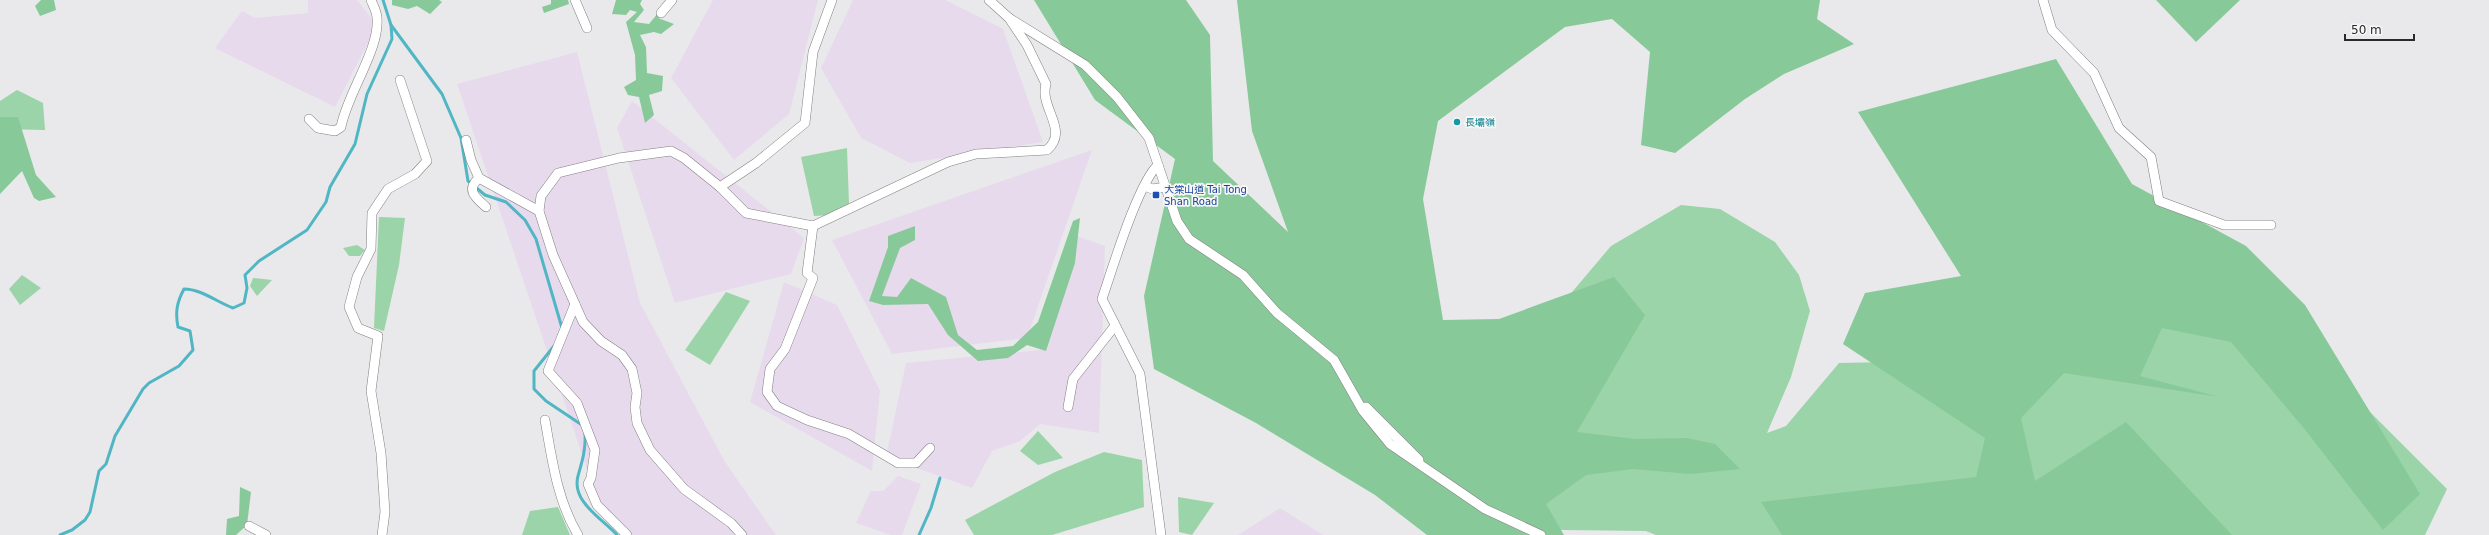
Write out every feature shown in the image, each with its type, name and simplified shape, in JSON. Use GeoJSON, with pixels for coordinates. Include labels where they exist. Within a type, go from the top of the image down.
{"type":"FeatureCollection","features":[{"type":"Feature","properties":{"kind":"street"},"geometry":{"type":"LineString","coordinates":[[309,119],[318,128],[335,131],[341,127],[344,110],[374,40],[377,18],[371,0]]}},
{"type":"Feature","properties":{"kind":"street"},"geometry":{"type":"LineString","coordinates":[[575,0],[587,28]]}},
{"type":"Feature","properties":{"kind":"street"},"geometry":{"type":"LineString","coordinates":[[661,13],[672,0]]}},
{"type":"Feature","properties":{"kind":"street"},"geometry":{"type":"LineString","coordinates":[[720,187],[756,163],[805,123],[812,57],[832,0]]}},
{"type":"Feature","properties":{"kind":"street"},"geometry":{"type":"LineString","coordinates":[[989,0],[1010,18],[1085,65],[1118,97],[1149,138],[1177,221],[1189,239],[1244,275],[1277,313],[1334,360],[1354,394],[1427,468],[1485,509],[1541,535]]}},
{"type":"Feature","properties":{"kind":"street"},"geometry":{"type":"LineString","coordinates":[[2043,0],[2052,30],[2094,73],[2119,128],[2152,158],[2159,201],[2224,225],[2271,225]]}},
{"type":"Feature","properties":{"kind":"street"},"geometry":{"type":"LineString","coordinates":[[742,535],[731,523],[684,489],[650,450],[637,423],[635,407],[637,393],[632,369],[622,355],[601,341],[583,322],[553,255],[540,211],[541,196],[558,173],[619,158],[671,151],[684,158],[720,187],[746,213],[813,226],[948,162],[976,154],[1047,150],[1054,143],[1057,132],[1043,94],[1046,84],[1027,45],[1010,18]]}},
{"type":"Feature","properties":{"kind":"street"},"geometry":{"type":"LineString","coordinates":[[382,535],[385,512],[381,453],[371,391],[378,336],[358,328],[349,307],[357,277],[371,249],[372,213],[388,189],[415,174],[428,161],[400,80]]}},
{"type":"Feature","properties":{"kind":"street"},"geometry":{"type":"LineString","coordinates":[[466,140],[477,180],[472,191],[473,197],[486,207]]}},
{"type":"Feature","properties":{"kind":"street"},"geometry":{"type":"LineString","coordinates":[[1158,165],[1145,186],[1131,216],[1102,299],[1114,327],[1140,374],[1161,535]]}},
{"type":"Feature","properties":{"kind":"street"},"geometry":{"type":"LineString","coordinates":[[477,180],[540,211]]}},
{"type":"Feature","properties":{"kind":"street"},"geometry":{"type":"LineString","coordinates":[[1145,186],[1152,189],[1166,187]]}},
{"type":"Feature","properties":{"kind":"street"},"geometry":{"type":"LineString","coordinates":[[813,226],[806,273],[813,278],[785,349],[770,368],[767,392],[777,406],[806,420],[849,434],[898,463],[916,463],[930,448]]}},
{"type":"Feature","properties":{"kind":"street"},"geometry":{"type":"LineString","coordinates":[[575,304],[548,371],[577,404],[595,450],[594,462],[588,484],[598,505],[627,535]]}},
{"type":"Feature","properties":{"kind":"street"},"geometry":{"type":"LineString","coordinates":[[1068,407],[1073,379],[1114,327]]}},
{"type":"Feature","properties":{"kind":"street"},"geometry":{"type":"LineString","coordinates":[[546,420],[556,481],[569,518],[578,535]]}},
{"type":"Feature","properties":{"kind":"street"},"geometry":{"type":"LineString","coordinates":[[249,526],[266,535]]}},
{"type":"Feature","properties":{"kind":"shaded area"},"geometry":{"type":"Polygon","coordinates":[[[308,0],[357,0],[373,20],[372,35],[335,107],[215,48],[242,11],[255,18],[308,13],[308,0]]]}},
{"type":"Feature","properties":{"kind":"shaded area"},"geometry":{"type":"Polygon","coordinates":[[[713,0],[818,0],[789,114],[734,160],[671,78],[713,0]]]}},
{"type":"Feature","properties":{"kind":"shaded area"},"geometry":{"type":"Polygon","coordinates":[[[853,0],[945,0],[1003,29],[1043,142],[910,163],[861,138],[821,68],[853,0]]]}},
{"type":"Feature","properties":{"kind":"shaded area"},"geometry":{"type":"Polygon","coordinates":[[[577,52],[640,303],[725,462],[776,535],[631,535],[597,499],[457,84],[577,52]]]}},
{"type":"Feature","properties":{"kind":"shaded area"},"geometry":{"type":"Polygon","coordinates":[[[632,101],[804,238],[791,274],[675,303],[617,128],[632,101]]]}},
{"type":"Feature","properties":{"kind":"shaded area"},"geometry":{"type":"Polygon","coordinates":[[[1092,150],[1027,338],[892,354],[832,240],[1092,150]]]}},
{"type":"Feature","properties":{"kind":"shaded area"},"geometry":{"type":"Polygon","coordinates":[[[1074,235],[1105,246],[1099,433],[1040,424],[1020,441],[992,451],[972,488],[886,457],[906,363],[1040,350],[1074,235]]]}},
{"type":"Feature","properties":{"kind":"shaded area"},"geometry":{"type":"Polygon","coordinates":[[[784,282],[837,305],[880,391],[872,471],[750,402],[784,282]]]}},
{"type":"Feature","properties":{"kind":"shaded area"},"geometry":{"type":"Polygon","coordinates":[[[898,476],[921,484],[902,535],[891,535],[856,523],[871,491],[883,491],[898,476]]]}},
{"type":"Feature","properties":{"kind":"shaded area"},"geometry":{"type":"Polygon","coordinates":[[[1280,508],[1323,535],[1238,535],[1280,508]]]}},
{"type":"Feature","properties":{"kind":"green space"},"geometry":{"type":"Polygon","coordinates":[[[41,0],[54,0],[56,10],[40,16],[35,6],[41,0]]]}},
{"type":"Feature","properties":{"kind":"green space"},"geometry":{"type":"Polygon","coordinates":[[[392,0],[439,0],[442,2],[430,14],[417,6],[408,9],[392,5],[392,0]]]}},
{"type":"Feature","properties":{"kind":"green space"},"geometry":{"type":"Polygon","coordinates":[[[551,0],[568,0],[569,4],[544,13],[542,7],[551,4],[551,0]]]}},
{"type":"Feature","properties":{"kind":"green space"},"geometry":{"type":"Polygon","coordinates":[[[616,0],[642,0],[640,4],[644,10],[634,22],[649,24],[659,12],[664,16],[658,18],[674,24],[661,34],[654,32],[640,35],[646,47],[647,73],[663,76],[662,91],[649,95],[654,115],[645,123],[639,97],[628,95],[624,87],[636,80],[635,55],[626,22],[637,12],[630,10],[626,15],[612,14],[616,0]]]}},
{"type":"Feature","properties":{"kind":"green space"},"geometry":{"type":"Polygon","coordinates":[[[1034,0],[1186,0],[1210,35],[1213,161],[1288,232],[1252,131],[1237,0],[1820,0],[1817,19],[1854,44],[1784,74],[1745,99],[1675,153],[1641,145],[1650,52],[1612,19],[1565,27],[1438,121],[1423,199],[1443,320],[1499,319],[1614,277],[1645,315],[1577,432],[1635,439],[1687,438],[1715,444],[1740,469],[1691,474],[1633,469],[1586,475],[1546,504],[1564,535],[1427,535],[1375,495],[1256,423],[1154,369],[1144,296],[1175,159],[1095,100],[1034,0]]]}},
{"type":"Feature","properties":{"kind":"green space"},"geometry":{"type":"Polygon","coordinates":[[[2156,0],[2240,0],[2196,42],[2156,0]]]}},
{"type":"Feature","properties":{"kind":"green space"},"geometry":{"type":"Polygon","coordinates":[[[2056,59],[2132,184],[2246,246],[2305,305],[2420,494],[2383,530],[2303,427],[2231,342],[2162,328],[2140,376],[2219,397],[2064,373],[2021,418],[2035,481],[2126,422],[2232,535],[1782,535],[1761,502],[1976,477],[1985,438],[1843,344],[1865,293],[1961,276],[1858,112],[2056,59]]]}},
{"type":"Feature","properties":{"kind":"green space"},"geometry":{"type":"Polygon","coordinates":[[[17,90],[43,103],[45,130],[0,129],[0,101],[17,90]]]}},
{"type":"Feature","properties":{"kind":"green space"},"geometry":{"type":"Polygon","coordinates":[[[0,117],[18,117],[36,175],[56,197],[39,201],[34,198],[22,171],[0,194],[0,117]]]}},
{"type":"Feature","properties":{"kind":"green space"},"geometry":{"type":"Polygon","coordinates":[[[847,148],[849,204],[832,215],[814,216],[801,157],[847,148]]]}},
{"type":"Feature","properties":{"kind":"green space"},"geometry":{"type":"Polygon","coordinates":[[[1681,205],[1720,209],[1775,242],[1799,275],[1810,311],[1791,377],[1767,433],[1786,426],[1839,363],[1887,362],[2143,312],[2263,305],[2447,489],[2425,535],[1656,535],[1646,531],[1563,530],[1536,526],[1529,343],[1611,246],[1681,205]]]}},
{"type":"Feature","properties":{"kind":"green space"},"geometry":{"type":"Polygon","coordinates":[[[379,217],[405,218],[399,265],[384,331],[374,328],[379,217]]]}},
{"type":"Feature","properties":{"kind":"green space"},"geometry":{"type":"Polygon","coordinates":[[[1080,218],[1075,263],[1046,351],[1027,345],[1008,358],[978,361],[948,335],[928,304],[883,305],[869,301],[888,247],[888,236],[915,226],[915,240],[900,248],[882,296],[897,297],[911,278],[946,297],[958,335],[977,350],[1013,346],[1038,322],[1073,221],[1080,218]]]}},
{"type":"Feature","properties":{"kind":"green space"},"geometry":{"type":"Polygon","coordinates":[[[357,245],[365,250],[360,256],[349,256],[343,248],[357,245]]]}},
{"type":"Feature","properties":{"kind":"green space"},"geometry":{"type":"Polygon","coordinates":[[[22,275],[41,288],[20,305],[9,289],[22,275]]]}},
{"type":"Feature","properties":{"kind":"green space"},"geometry":{"type":"Polygon","coordinates":[[[253,278],[272,280],[257,296],[250,286],[253,278]]]}},
{"type":"Feature","properties":{"kind":"green space"},"geometry":{"type":"Polygon","coordinates":[[[726,292],[750,301],[710,365],[685,350],[726,292]]]}},
{"type":"Feature","properties":{"kind":"green space"},"geometry":{"type":"Polygon","coordinates":[[[1038,431],[1063,458],[1038,465],[1020,451],[1038,431]]]}},
{"type":"Feature","properties":{"kind":"green space"},"geometry":{"type":"Polygon","coordinates":[[[1104,452],[1142,460],[1144,507],[1052,535],[974,535],[965,520],[1055,472],[1104,452]]]}},
{"type":"Feature","properties":{"kind":"green space"},"geometry":{"type":"Polygon","coordinates":[[[240,487],[251,492],[247,525],[236,535],[226,535],[227,519],[239,516],[240,487]]]}},
{"type":"Feature","properties":{"kind":"green space"},"geometry":{"type":"Polygon","coordinates":[[[1178,497],[1214,503],[1192,535],[1179,532],[1178,497]]]}},
{"type":"Feature","properties":{"kind":"green space"},"geometry":{"type":"Polygon","coordinates":[[[558,507],[570,535],[522,535],[530,511],[558,507]]]}},
{"type":"Feature","properties":{"kind":"waterway"},"geometry":{"type":"LineString","coordinates":[[383,0],[391,25],[442,94],[461,138],[468,181],[485,195],[506,202],[525,220],[536,239],[562,328]]}},
{"type":"Feature","properties":{"kind":"waterway"},"geometry":{"type":"LineString","coordinates":[[60,535],[72,530],[85,520],[90,512],[99,471],[106,464],[115,436],[143,389],[149,383],[179,366],[193,350],[190,331],[178,327],[177,322],[177,307],[184,289],[203,293],[233,308],[244,303],[247,288],[245,275],[259,261],[307,230],[326,202],[330,187],[355,144],[367,94],[392,39],[391,25]]}},
{"type":"Feature","properties":{"kind":"waterway"},"geometry":{"type":"LineString","coordinates":[[554,346],[534,371],[534,389],[546,401],[582,425]]}},
{"type":"Feature","properties":{"kind":"waterway"},"geometry":{"type":"LineString","coordinates":[[585,434],[584,450],[577,485],[579,494],[590,509],[617,535]]}},
{"type":"Feature","properties":{"kind":"waterway"},"geometry":{"type":"LineString","coordinates":[[919,535],[931,508],[940,478]]}},
{"type":"Feature","properties":{"kind":"place","name":"長壩嶺"},"geometry":{"type":"Point","coordinates":[1457,122]}},
{"type":"Feature","properties":{"kind":"place","name":"大棠山道 Tai Tong Shan Road"},"geometry":{"type":"Point","coordinates":[1156,195]}}]}
